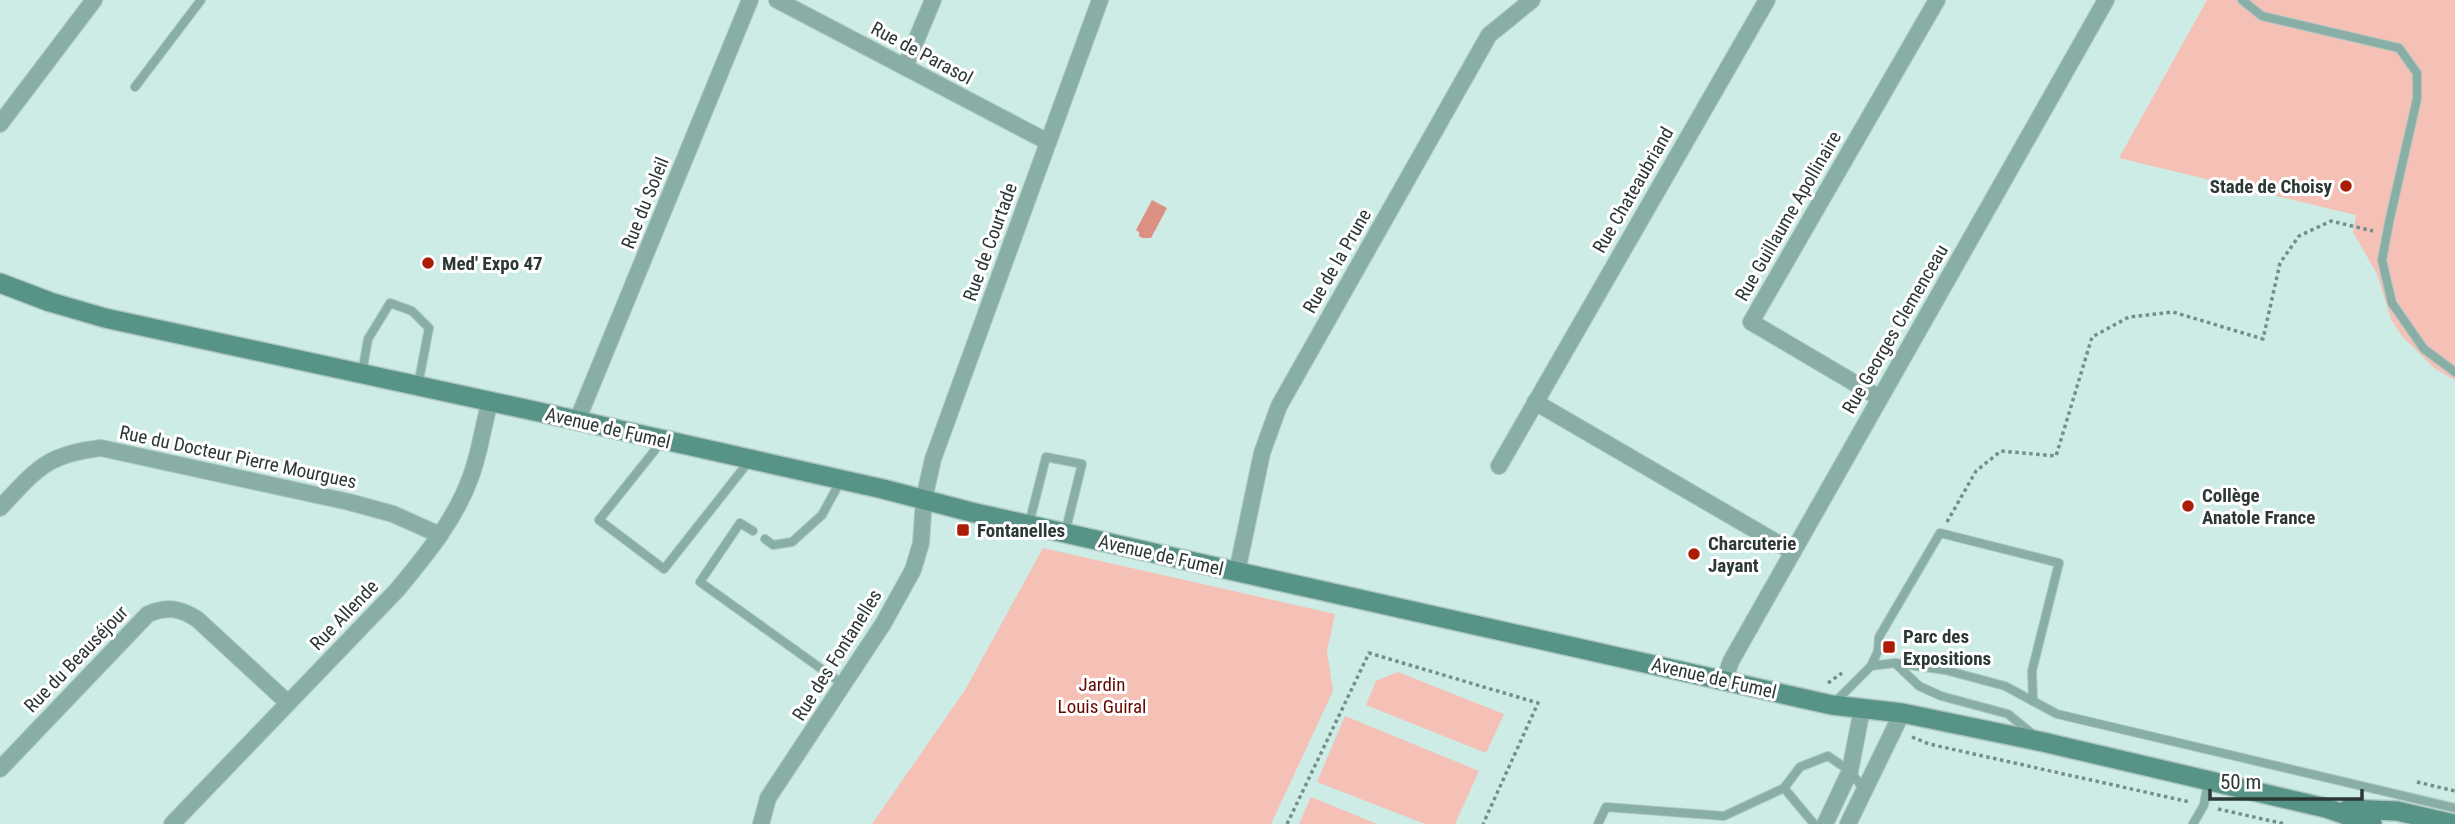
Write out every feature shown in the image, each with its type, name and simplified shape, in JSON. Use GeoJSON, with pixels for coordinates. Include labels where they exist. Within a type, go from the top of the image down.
{"type":"FeatureCollection","features":[{"type":"Feature","properties":{"kind":"main road","name":"Avenue de Fumel"},"geometry":{"type":"LineString","coordinates":[[0,283],[104,318],[490,401],[1237,572],[1832,705],[1862,709],[1898,721],[2043,742],[2326,808],[2372,824]]}},
{"type":"Feature","properties":{"kind":"main road","name":"Avenue de Fumel"},"geometry":{"type":"LineString","coordinates":[[2326,808],[2398,811],[2454,824]]}},
{"type":"Feature","properties":{"kind":"street"},"geometry":{"type":"LineString","coordinates":[[0,124],[94,0]]}},
{"type":"Feature","properties":{"kind":"street","name":"Rue du Soleil"},"geometry":{"type":"LineString","coordinates":[[577,421],[750,0]]}},
{"type":"Feature","properties":{"kind":"street","name":"Rue de Parasol"},"geometry":{"type":"LineString","coordinates":[[777,0],[1048,142]]}},
{"type":"Feature","properties":{"kind":"street"},"geometry":{"type":"LineString","coordinates":[[905,67],[933,0]]}},
{"type":"Feature","properties":{"kind":"street","name":"Rue de Courtade"},"geometry":{"type":"LineString","coordinates":[[924,499],[933,459],[1100,0]]}},
{"type":"Feature","properties":{"kind":"street","name":"Rue de la Prune"},"geometry":{"type":"LineString","coordinates":[[1237,572],[1262,453],[1279,406],[1489,35],[1532,0]]}},
{"type":"Feature","properties":{"kind":"street","name":"Rue Chateaubriand"},"geometry":{"type":"LineString","coordinates":[[1499,466],[1767,0]]}},
{"type":"Feature","properties":{"kind":"street","name":"Rue Guillaume Apollinaire"},"geometry":{"type":"LineString","coordinates":[[1880,398],[1751,322],[1937,0]]}},
{"type":"Feature","properties":{"kind":"street","name":"Rue Georges Clemenceau"},"geometry":{"type":"LineString","coordinates":[[1724,681],[1731,661],[2106,0]]}},
{"type":"Feature","properties":{"kind":"street","name":"Rue Allende"},"geometry":{"type":"LineString","coordinates":[[172,824],[397,590],[440,535],[454,514],[473,472],[490,401]]}},
{"type":"Feature","properties":{"kind":"street"},"geometry":{"type":"LineString","coordinates":[[1535,402],[1793,552]]}},
{"type":"Feature","properties":{"kind":"street","name":"Rue du Docteur Pierre Mourgues"},"geometry":{"type":"LineString","coordinates":[[0,508],[33,474],[55,458],[74,451],[101,448],[349,502],[393,514],[440,535]]}},
{"type":"Feature","properties":{"kind":"street","name":"Rue des Fontanelles"},"geometry":{"type":"LineString","coordinates":[[761,824],[768,798],[883,624],[913,570],[921,543],[924,499]]}},
{"type":"Feature","properties":{"kind":"street","name":"Rue du Beauséjour"},"geometry":{"type":"LineString","coordinates":[[0,769],[148,614],[161,609],[185,611],[197,619],[288,703]]}},
{"type":"Feature","properties":{"kind":"street"},"geometry":{"type":"LineString","coordinates":[[1825,824],[1850,771],[1862,709]]}},
{"type":"Feature","properties":{"kind":"street"},"geometry":{"type":"LineString","coordinates":[[1848,824],[1898,721]]}},
{"type":"Feature","properties":{"kind":"lane"},"geometry":{"type":"LineString","coordinates":[[135,87],[201,0]]}},
{"type":"Feature","properties":{"kind":"lane"},"geometry":{"type":"LineString","coordinates":[[2242,0],[2262,16],[2399,48],[2417,73],[2417,99],[2382,260],[2392,303],[2424,349],[2455,372]]}},
{"type":"Feature","properties":{"kind":"lane"},"geometry":{"type":"LineString","coordinates":[[362,373],[368,339],[390,303],[412,311],[429,328],[418,385]]}},
{"type":"Feature","properties":{"kind":"lane"},"geometry":{"type":"LineString","coordinates":[[663,440],[599,520],[664,569],[750,460]]}},
{"type":"Feature","properties":{"kind":"lane"},"geometry":{"type":"LineString","coordinates":[[1029,525],[1046,457],[1082,464],[1065,533]]}},
{"type":"Feature","properties":{"kind":"lane"},"geometry":{"type":"LineString","coordinates":[[765,539],[773,545],[792,542],[822,515],[841,480]]}},
{"type":"Feature","properties":{"kind":"lane"},"geometry":{"type":"LineString","coordinates":[[752,531],[740,523],[700,582],[844,685]]}},
{"type":"Feature","properties":{"kind":"lane"},"geometry":{"type":"LineString","coordinates":[[1832,705],[1871,666],[1878,651],[1879,637],[1940,533],[2059,563],[2032,671],[2033,701]]}},
{"type":"Feature","properties":{"kind":"lane"},"geometry":{"type":"LineString","coordinates":[[1871,666],[1895,663],[1945,670],[2005,686],[2057,714],[2455,808]]}},
{"type":"Feature","properties":{"kind":"lane"},"geometry":{"type":"LineString","coordinates":[[1895,663],[1919,686],[1941,696],[2008,714],[2043,742]]}},
{"type":"Feature","properties":{"kind":"lane"},"geometry":{"type":"LineString","coordinates":[[1598,824],[1606,807],[1724,816],[1784,788],[1800,767],[1828,755],[1850,771],[1865,791]]}},
{"type":"Feature","properties":{"kind":"lane"},"geometry":{"type":"LineString","coordinates":[[2193,824],[2204,806],[2208,781]]}},
{"type":"Feature","properties":{"kind":"lane"},"geometry":{"type":"LineString","coordinates":[[1784,788],[1814,824]]}},
{"type":"Feature","properties":{"kind":"path"},"geometry":{"type":"LineString","coordinates":[[1940,533],[1976,471],[2001,451],[2056,456],[2092,337],[2129,317],[2173,312],[2263,339],[2280,262],[2299,236],[2331,221],[2387,235]]}},
{"type":"Feature","properties":{"kind":"path"},"geometry":{"type":"LineString","coordinates":[[1287,824],[1369,653],[1538,703],[1483,824]]}},
{"type":"Feature","properties":{"kind":"path"},"geometry":{"type":"LineString","coordinates":[[1898,721],[1928,744],[2285,824]]}},
{"type":"Feature","properties":{"kind":"green space","name":"Stade de Choisy"},"geometry":{"type":"Polygon","coordinates":[[[2207,0],[2455,0],[2455,380],[2434,368],[2402,336],[2391,319],[2377,274],[2353,232],[2356,215],[2119,158],[2207,0]]]}},
{"type":"Feature","properties":{"kind":"green space","name":"Jardin Louis Guiral"},"geometry":{"type":"Polygon","coordinates":[[[1043,548],[1335,614],[1327,651],[1333,691],[1271,824],[872,824],[965,690],[1043,548]]]}},
{"type":"Feature","properties":{"kind":"green space"},"geometry":{"type":"Polygon","coordinates":[[[1398,672],[1504,714],[1486,753],[1366,705],[1376,681],[1398,672]]]}},
{"type":"Feature","properties":{"kind":"green space"},"geometry":{"type":"Polygon","coordinates":[[[1345,716],[1479,771],[1455,824],[1425,824],[1317,782],[1345,716]]]}},
{"type":"Feature","properties":{"kind":"green space"},"geometry":{"type":"Polygon","coordinates":[[[1311,797],[1377,824],[1299,824],[1311,797]]]}},
{"type":"Feature","properties":{"kind":"shaded area"},"geometry":{"type":"Polygon","coordinates":[[[1152,200],[1167,208],[1151,238],[1142,238],[1136,230],[1152,200]]]}},
{"type":"Feature","properties":{"kind":"place","name":"Stade de Choisy"},"geometry":{"type":"Point","coordinates":[2346,186]}},
{"type":"Feature","properties":{"kind":"place","name":"Med' Expo 47"},"geometry":{"type":"Point","coordinates":[428,263]}},
{"type":"Feature","properties":{"kind":"place","name":"Collège Anatole France"},"geometry":{"type":"Point","coordinates":[2188,506]}},
{"type":"Feature","properties":{"kind":"place","name":"Fontanelles"},"geometry":{"type":"Point","coordinates":[963,530]}},
{"type":"Feature","properties":{"kind":"place","name":"Charcuterie Jayant"},"geometry":{"type":"Point","coordinates":[1694,554]}},
{"type":"Feature","properties":{"kind":"place","name":"Parc des Expositions"},"geometry":{"type":"Point","coordinates":[1889,647]}}]}
